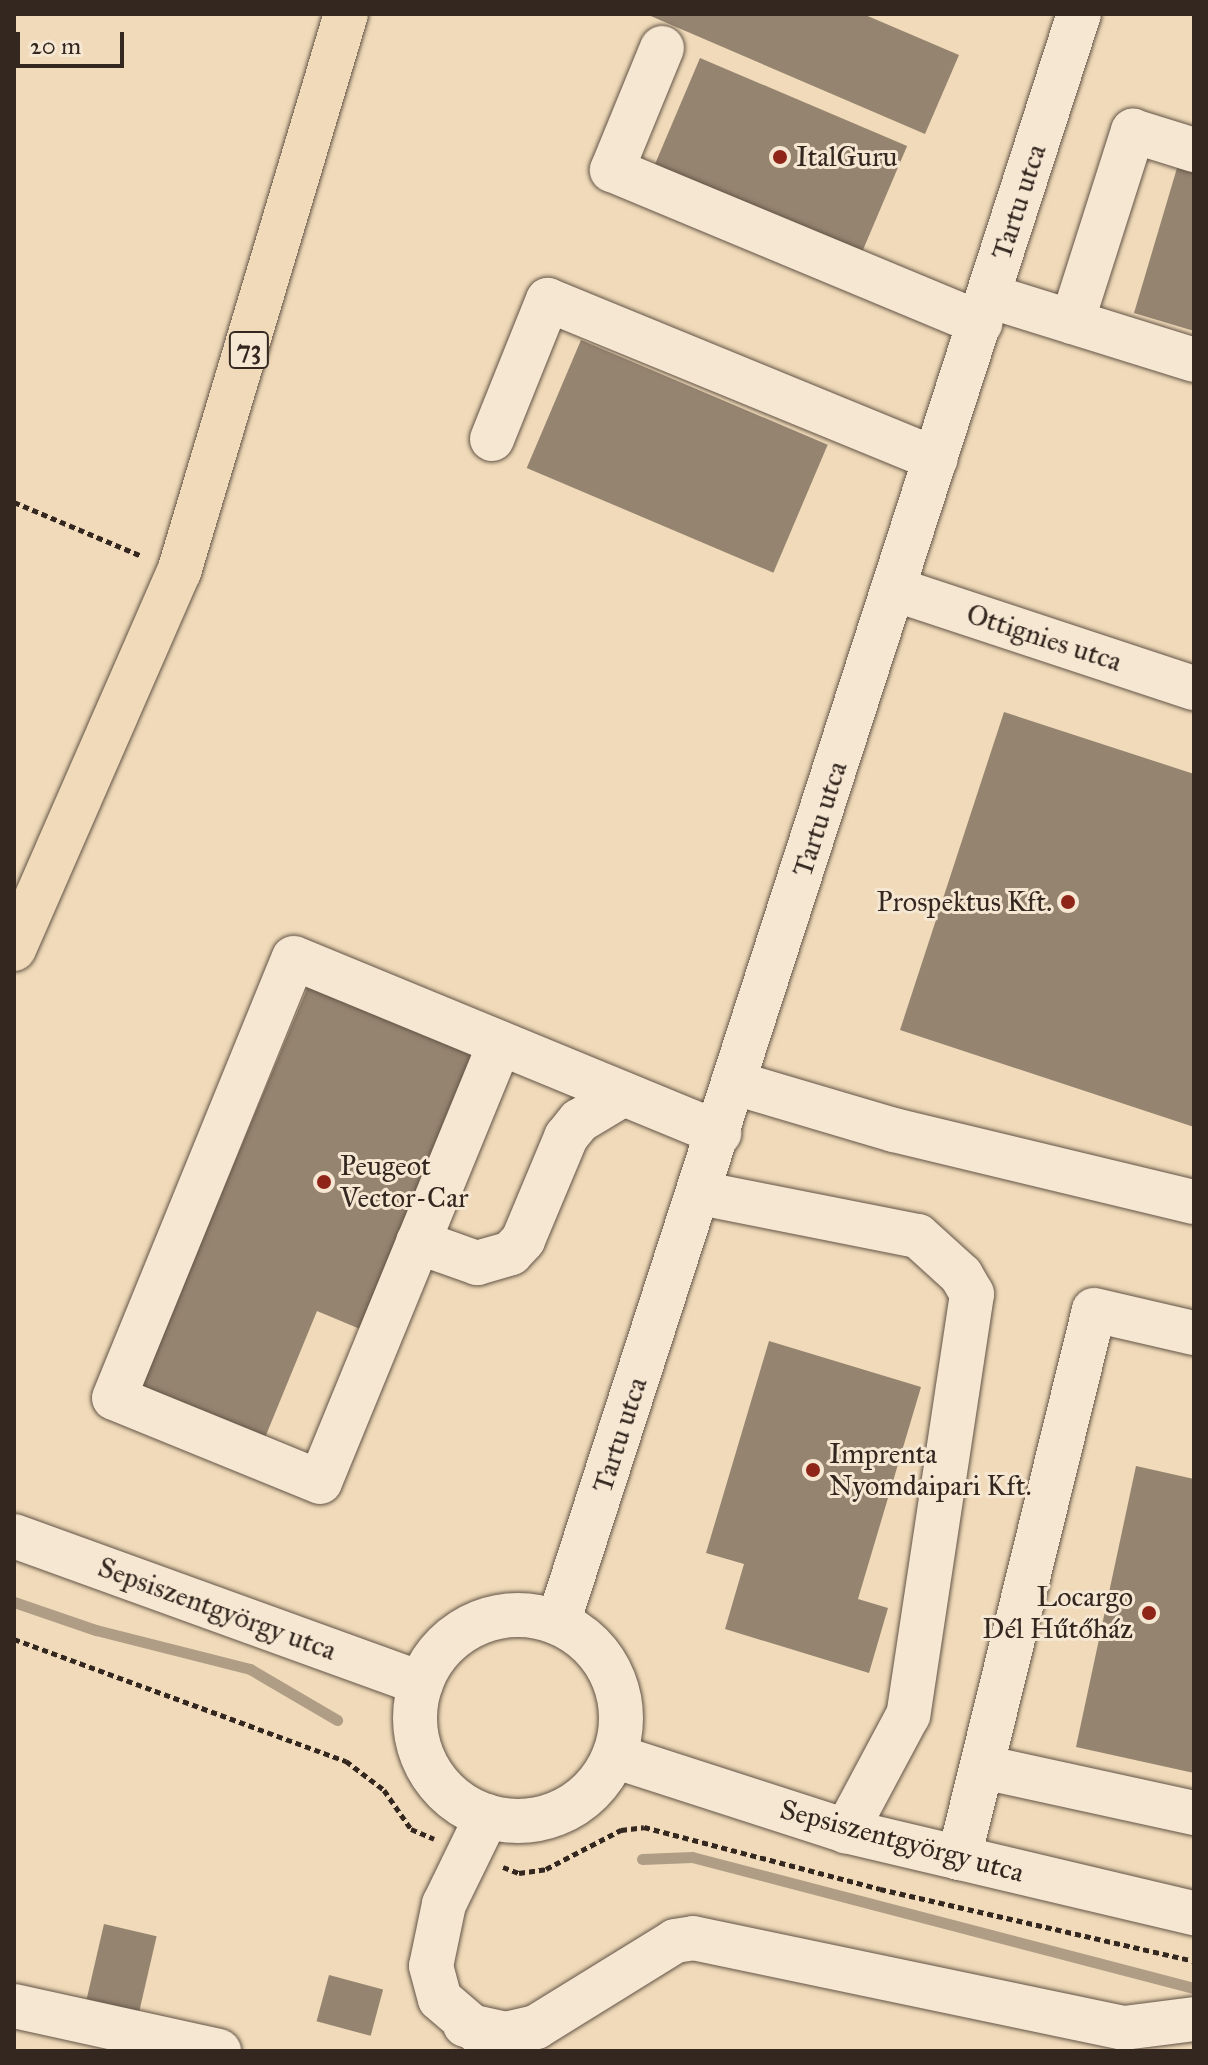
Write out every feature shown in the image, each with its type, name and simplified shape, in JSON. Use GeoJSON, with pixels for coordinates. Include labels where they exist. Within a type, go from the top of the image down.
{"type":"FeatureCollection","features":[{"type":"Feature","properties":{"kind":"main road","name":"73"},"geometry":{"type":"LineString","coordinates":[[14,949],[179,572],[346,14]]}},
{"type":"Feature","properties":{"kind":"street","name":"Tartu utca"},"geometry":{"type":"LineString","coordinates":[[558,1623],[700,1193],[1079,14]]}},
{"type":"Feature","properties":{"kind":"street"},"geometry":{"type":"LineString","coordinates":[[662,48],[612,170],[984,309],[1072,322],[1194,360]]}},
{"type":"Feature","properties":{"kind":"street"},"geometry":{"type":"LineString","coordinates":[[1072,322],[1133,131],[1194,150]]}},
{"type":"Feature","properties":{"kind":"street"},"geometry":{"type":"LineString","coordinates":[[492,439],[548,300],[936,459]]}},
{"type":"Feature","properties":{"kind":"street","name":"Ottignies utca"},"geometry":{"type":"LineString","coordinates":[[894,589],[1194,688]]}},
{"type":"Feature","properties":{"kind":"street"},"geometry":{"type":"LineString","coordinates":[[500,1043],[320,1482],[114,1398],[294,958],[719,1133]]}},
{"type":"Feature","properties":{"kind":"street"},"geometry":{"type":"LineString","coordinates":[[735,1083],[894,1130],[1194,1202]]}},
{"type":"Feature","properties":{"kind":"street"},"geometry":{"type":"LineString","coordinates":[[418,1242],[477,1263],[511,1253],[523,1240],[566,1137],[579,1121],[624,1094]]}},
{"type":"Feature","properties":{"kind":"street"},"geometry":{"type":"LineString","coordinates":[[700,1193],[918,1236],[961,1275],[972,1294],[908,1715],[846,1831]]}},
{"type":"Feature","properties":{"kind":"street"},"geometry":{"type":"LineString","coordinates":[[959,1858],[1094,1310],[1194,1333]]}},
{"type":"Feature","properties":{"kind":"street","name":"Sepsiszentgyörgy utca"},"geometry":{"type":"LineString","coordinates":[[14,1536],[421,1683]]}},
{"type":"Feature","properties":{"kind":"street"},"geometry":{"type":"LineString","coordinates":[[521,1615],[558,1623],[588,1642],[616,1687],[621,1722],[614,1756],[594,1789],[563,1812],[527,1821],[487,1816],[441,1788],[421,1756],[414,1720],[421,1683],[439,1651],[476,1624],[521,1615]]}},
{"type":"Feature","properties":{"kind":"street","name":"Sepsiszentgyörgy utca"},"geometry":{"type":"LineString","coordinates":[[614,1756],[846,1831],[1194,1913]]}},
{"type":"Feature","properties":{"kind":"street"},"geometry":{"type":"LineString","coordinates":[[983,1767],[1194,1813]]}},
{"type":"Feature","properties":{"kind":"street"},"geometry":{"type":"LineString","coordinates":[[487,1816],[444,1904],[431,1966],[440,1999],[465,2025],[511,2051]]}},
{"type":"Feature","properties":{"kind":"street"},"geometry":{"type":"LineString","coordinates":[[465,2025],[506,2034],[536,2027],[675,1941],[693,1938],[1124,2028],[1194,2019]]}},
{"type":"Feature","properties":{"kind":"street"},"geometry":{"type":"LineString","coordinates":[[14,2006],[219,2051]]}},
{"type":"Feature","properties":{"kind":"path"},"geometry":{"type":"LineString","coordinates":[[14,502],[179,572]]}},
{"type":"Feature","properties":{"kind":"path"},"geometry":{"type":"LineString","coordinates":[[14,1639],[346,1761],[384,1790],[411,1829],[519,1873],[595,1847],[621,1830],[644,1827],[880,1889],[1194,1961]]}},
{"type":"Feature","properties":{"kind":"building"},"geometry":{"type":"Polygon","coordinates":[[[646,14],[863,14],[959,55],[925,134],[646,14]]]}},
{"type":"Feature","properties":{"kind":"building","name":"ItalGuru"},"geometry":{"type":"Polygon","coordinates":[[[700,58],[907,146],[860,256],[653,168],[700,58]]]}},
{"type":"Feature","properties":{"kind":"building"},"geometry":{"type":"Polygon","coordinates":[[[1177,168],[1194,173],[1194,331],[1134,313],[1177,168]]]}},
{"type":"Feature","properties":{"kind":"building"},"geometry":{"type":"Polygon","coordinates":[[[581,340],[828,445],[773,573],[527,468],[581,340]]]}},
{"type":"Feature","properties":{"kind":"building","name":"Prospektus Kft."},"geometry":{"type":"Polygon","coordinates":[[[1004,712],[1194,774],[1194,1127],[900,1030],[1004,712]]]}},
{"type":"Feature","properties":{"kind":"building","name":"Peugeot Vector-Car"},"geometry":{"type":"Polygon","coordinates":[[[310,982],[476,1052],[360,1329],[317,1311],[264,1440],[140,1388],[310,982]]]}},
{"type":"Feature","properties":{"kind":"building","name":"Imprenta Nyomdaipari Kft."},"geometry":{"type":"Polygon","coordinates":[[[769,1341],[921,1387],[858,1599],[888,1608],[869,1673],[725,1629],[744,1564],[706,1553],[769,1341]]]}},
{"type":"Feature","properties":{"kind":"building","name":"Locargo Dél Hűtőház"},"geometry":{"type":"Polygon","coordinates":[[[1136,1466],[1194,1479],[1194,1773],[1076,1747],[1136,1466]]]}},
{"type":"Feature","properties":{"kind":"building"},"geometry":{"type":"Polygon","coordinates":[[[104,1924],[157,1936],[139,2011],[87,1999],[104,1924]]]}},
{"type":"Feature","properties":{"kind":"building"},"geometry":{"type":"Polygon","coordinates":[[[329,1975],[383,1989],[371,2036],[317,2021],[329,1975]]]}},
{"type":"Feature","properties":{"kind":"waterway"},"geometry":{"type":"LineString","coordinates":[[14,1602],[96,1630],[250,1669],[337,1720]]}},
{"type":"Feature","properties":{"kind":"waterway"},"geometry":{"type":"LineString","coordinates":[[642,1859],[692,1857],[1194,1988]]}},
{"type":"Feature","properties":{"kind":"place","name":"ItalGuru"},"geometry":{"type":"Point","coordinates":[780,157]}},
{"type":"Feature","properties":{"kind":"place","name":"Prospektus Kft."},"geometry":{"type":"Point","coordinates":[1068,902]}},
{"type":"Feature","properties":{"kind":"place","name":"Peugeot Vector-Car"},"geometry":{"type":"Point","coordinates":[324,1182]}},
{"type":"Feature","properties":{"kind":"place","name":"Imprenta Nyomdaipari Kft."},"geometry":{"type":"Point","coordinates":[813,1470]}},
{"type":"Feature","properties":{"kind":"place","name":"Locargo Dél Hűtőház"},"geometry":{"type":"Point","coordinates":[1149,1613]}}]}
